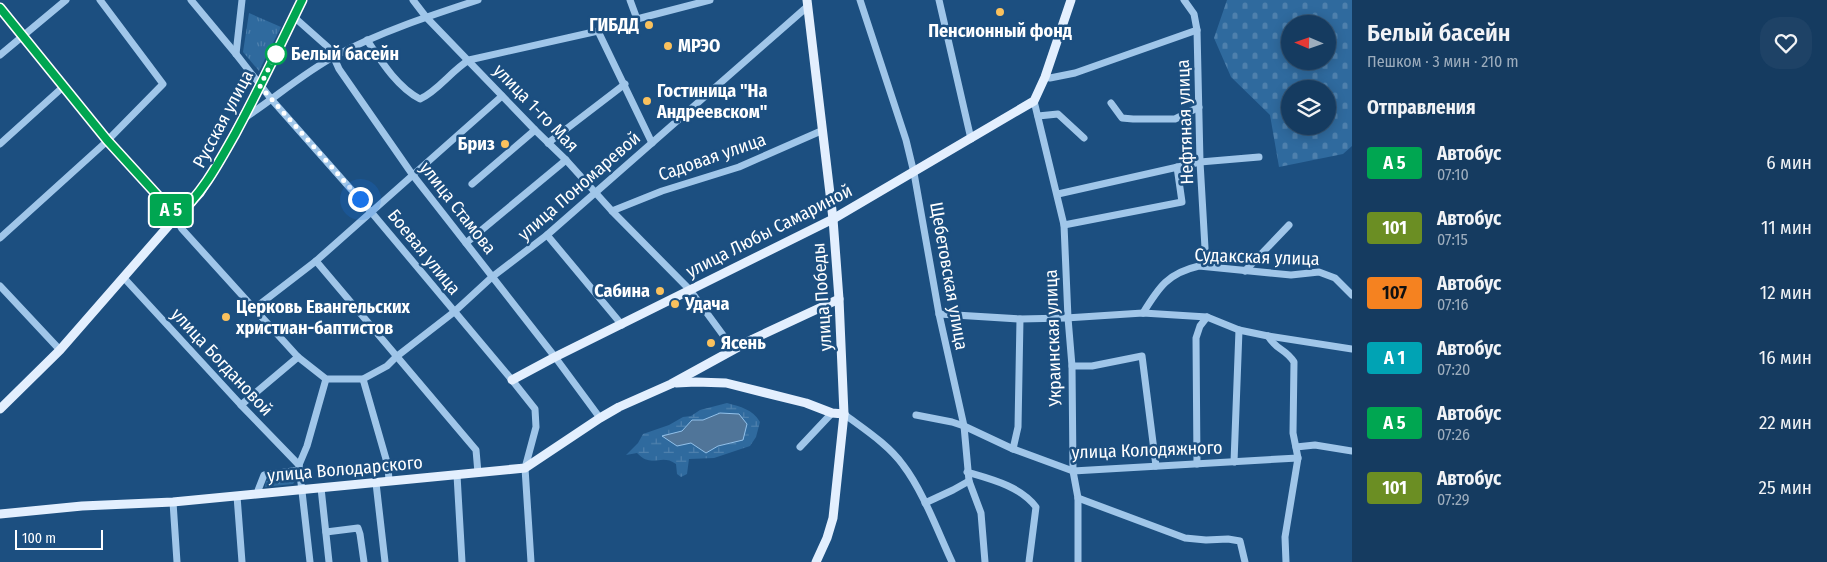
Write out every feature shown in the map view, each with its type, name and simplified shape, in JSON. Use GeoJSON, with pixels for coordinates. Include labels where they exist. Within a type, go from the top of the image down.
{"type":"FeatureCollection","features":[{"type":"Feature","properties":{"kind":"main road","name":"Русская улица"},"geometry":{"type":"LineString","coordinates":[[0,409],[60,350],[175,218],[200,193],[243,119],[302,0]]}},
{"type":"Feature","properties":{"kind":"main road"},"geometry":{"type":"LineString","coordinates":[[1034,101],[1045,77],[1071,0]]}},
{"type":"Feature","properties":{"kind":"main road","name":"улица Победы"},"geometry":{"type":"LineString","coordinates":[[807,3],[833,219],[844,414],[833,518],[827,538],[816,562]]}},
{"type":"Feature","properties":{"kind":"main road","name":"улица Любы Самариной"},"geometry":{"type":"LineString","coordinates":[[512,380],[833,219],[1034,101]]}},
{"type":"Feature","properties":{"kind":"main road","name":"улица Володарского"},"geometry":{"type":"LineString","coordinates":[[0,514],[82,506],[173,502],[525,468],[600,418],[671,384],[753,339],[839,299]]}},
{"type":"Feature","properties":{"kind":"main road","name":"улица Володарского"},"geometry":{"type":"LineString","coordinates":[[671,384],[696,382],[726,383],[806,403],[832,413],[844,414]]}},
{"type":"Feature","properties":{"kind":"street"},"geometry":{"type":"LineString","coordinates":[[0,55],[66,0]]}},
{"type":"Feature","properties":{"kind":"street"},"geometry":{"type":"LineString","coordinates":[[0,238],[107,140],[163,84],[100,0]]}},
{"type":"Feature","properties":{"kind":"street","name":"Боевая улица"},"geometry":{"type":"LineString","coordinates":[[191,0],[260,86],[372,213],[535,409],[536,427],[525,468],[531,562]]}},
{"type":"Feature","properties":{"kind":"street"},"geometry":{"type":"LineString","coordinates":[[236,54],[242,0]]}},
{"type":"Feature","properties":{"kind":"street","name":"улица 1-го Мая"},"geometry":{"type":"LineString","coordinates":[[414,0],[426,17],[690,290],[734,350]]}},
{"type":"Feature","properties":{"kind":"street"},"geometry":{"type":"LineString","coordinates":[[243,119],[333,57],[367,40],[426,17],[478,0]]}},
{"type":"Feature","properties":{"kind":"street"},"geometry":{"type":"LineString","coordinates":[[630,0],[637,19]]}},
{"type":"Feature","properties":{"kind":"street"},"geometry":{"type":"LineString","coordinates":[[367,40],[382,64],[411,95],[420,99],[428,96],[459,66],[469,60],[598,31],[684,3],[710,0]]}},
{"type":"Feature","properties":{"kind":"street","name":"Щебетовская улица"},"geometry":{"type":"LineString","coordinates":[[860,0],[906,140],[914,173],[939,314],[964,426],[968,481],[981,513],[985,562]]}},
{"type":"Feature","properties":{"kind":"street"},"geometry":{"type":"LineString","coordinates":[[939,0],[962,108],[971,139]]}},
{"type":"Feature","properties":{"kind":"street","name":"Нефтяная улица"},"geometry":{"type":"LineString","coordinates":[[1184,0],[1194,14],[1197,30],[1200,162],[1205,248]]}},
{"type":"Feature","properties":{"kind":"street","name":"улица Пономаревой"},"geometry":{"type":"LineString","coordinates":[[363,379],[387,366],[454,312],[492,277],[547,235],[597,193],[807,3]]}},
{"type":"Feature","properties":{"kind":"street"},"geometry":{"type":"LineString","coordinates":[[0,8],[107,140],[170,209],[182,229],[298,357],[326,379],[363,379],[388,466],[389,481]]}},
{"type":"Feature","properties":{"kind":"street","name":"улица Стамова"},"geometry":{"type":"LineString","coordinates":[[294,17],[330,49],[340,69],[412,174],[555,357],[600,418]]}},
{"type":"Feature","properties":{"kind":"street"},"geometry":{"type":"LineString","coordinates":[[1045,77],[1050,78],[1075,73],[1197,30]]}},
{"type":"Feature","properties":{"kind":"street"},"geometry":{"type":"LineString","coordinates":[[598,31],[652,143]]}},
{"type":"Feature","properties":{"kind":"street"},"geometry":{"type":"LineString","coordinates":[[548,143],[625,84]]}},
{"type":"Feature","properties":{"kind":"street"},"geometry":{"type":"LineString","coordinates":[[0,144],[63,87]]}},
{"type":"Feature","properties":{"kind":"street"},"geometry":{"type":"LineString","coordinates":[[255,308],[316,261],[372,213],[412,174],[502,96]]}},
{"type":"Feature","properties":{"kind":"street","name":"Украинская улица"},"geometry":{"type":"LineString","coordinates":[[1034,101],[1064,224],[1072,366],[1072,471],[1078,498],[1078,562]]}},
{"type":"Feature","properties":{"kind":"street"},"geometry":{"type":"LineString","coordinates":[[1111,103],[1122,118],[1133,119],[1175,119],[1199,106]]}},
{"type":"Feature","properties":{"kind":"street"},"geometry":{"type":"LineString","coordinates":[[1038,116],[1058,114],[1084,138]]}},
{"type":"Feature","properties":{"kind":"street"},"geometry":{"type":"LineString","coordinates":[[472,184],[535,130]]}},
{"type":"Feature","properties":{"kind":"street","name":"Садовая улица"},"geometry":{"type":"LineString","coordinates":[[612,211],[662,191],[739,167],[821,131]]}},
{"type":"Feature","properties":{"kind":"street"},"geometry":{"type":"LineString","coordinates":[[1058,194],[1200,162],[1259,156]]}},
{"type":"Feature","properties":{"kind":"street"},"geometry":{"type":"LineString","coordinates":[[466,243],[566,160]]}},
{"type":"Feature","properties":{"kind":"street"},"geometry":{"type":"LineString","coordinates":[[1064,224],[1182,202],[1177,167]]}},
{"type":"Feature","properties":{"kind":"street"},"geometry":{"type":"LineString","coordinates":[[1245,270],[1289,225]]}},
{"type":"Feature","properties":{"kind":"street"},"geometry":{"type":"LineString","coordinates":[[547,235],[622,325]]}},
{"type":"Feature","properties":{"kind":"street"},"geometry":{"type":"LineString","coordinates":[[316,261],[476,450],[478,473]]}},
{"type":"Feature","properties":{"kind":"street","name":"Судакская улица"},"geometry":{"type":"LineString","coordinates":[[1143,313],[1158,288],[1185,269],[1199,266],[1291,275],[1320,272],[1335,278],[1352,295]]}},
{"type":"Feature","properties":{"kind":"street","name":"улица Богдановой"},"geometry":{"type":"LineString","coordinates":[[124,278],[299,468]]}},
{"type":"Feature","properties":{"kind":"street"},"geometry":{"type":"LineString","coordinates":[[0,286],[60,350]]}},
{"type":"Feature","properties":{"kind":"street"},"geometry":{"type":"LineString","coordinates":[[939,314],[1020,319],[1143,313],[1207,317],[1239,330],[1352,349]]}},
{"type":"Feature","properties":{"kind":"street"},"geometry":{"type":"LineString","coordinates":[[1197,464],[1196,338],[1200,326],[1207,317]]}},
{"type":"Feature","properties":{"kind":"street"},"geometry":{"type":"LineString","coordinates":[[1013,449],[1018,427],[1020,319]]}},
{"type":"Feature","properties":{"kind":"street"},"geometry":{"type":"LineString","coordinates":[[1234,462],[1239,330]]}},
{"type":"Feature","properties":{"kind":"street"},"geometry":{"type":"LineString","coordinates":[[1268,336],[1274,346],[1288,353],[1294,362],[1293,433],[1298,458],[1285,537],[1286,562]]}},
{"type":"Feature","properties":{"kind":"street"},"geometry":{"type":"LineString","coordinates":[[1072,366],[1092,366],[1142,356],[1156,466]]}},
{"type":"Feature","properties":{"kind":"street"},"geometry":{"type":"LineString","coordinates":[[240,405],[298,357]]}},
{"type":"Feature","properties":{"kind":"street"},"geometry":{"type":"LineString","coordinates":[[310,562],[299,468],[326,379]]}},
{"type":"Feature","properties":{"kind":"street"},"geometry":{"type":"LineString","coordinates":[[800,447],[832,413]]}},
{"type":"Feature","properties":{"kind":"street"},"geometry":{"type":"LineString","coordinates":[[844,414],[890,450],[903,465],[924,503],[952,562]]}},
{"type":"Feature","properties":{"kind":"street","name":"улица Колодяжного"},"geometry":{"type":"LineString","coordinates":[[916,415],[964,426],[1013,449],[1072,471],[1298,458]]}},
{"type":"Feature","properties":{"kind":"street"},"geometry":{"type":"LineString","coordinates":[[1296,447],[1315,445],[1352,451]]}},
{"type":"Feature","properties":{"kind":"street"},"geometry":{"type":"LineString","coordinates":[[256,493],[264,475],[299,468]]}},
{"type":"Feature","properties":{"kind":"street"},"geometry":{"type":"LineString","coordinates":[[967,472],[1000,482],[1030,499],[1036,507],[1029,562]]}},
{"type":"Feature","properties":{"kind":"street"},"geometry":{"type":"LineString","coordinates":[[457,475],[462,562]]}},
{"type":"Feature","properties":{"kind":"street"},"geometry":{"type":"LineString","coordinates":[[924,503],[968,481]]}},
{"type":"Feature","properties":{"kind":"street"},"geometry":{"type":"LineString","coordinates":[[376,483],[384,562]]}},
{"type":"Feature","properties":{"kind":"street"},"geometry":{"type":"LineString","coordinates":[[321,488],[329,562]]}},
{"type":"Feature","properties":{"kind":"street"},"geometry":{"type":"LineString","coordinates":[[236,496],[242,562]]}},
{"type":"Feature","properties":{"kind":"street"},"geometry":{"type":"LineString","coordinates":[[1078,498],[1185,538],[1240,541],[1245,562]]}},
{"type":"Feature","properties":{"kind":"street"},"geometry":{"type":"LineString","coordinates":[[173,502],[177,562]]}},
{"type":"Feature","properties":{"kind":"street"},"geometry":{"type":"LineString","coordinates":[[326,532],[358,528],[364,562]]}},
{"type":"Feature","properties":{"kind":"green space"},"geometry":{"type":"Polygon","coordinates":[[[1227,0],[1352,0],[1352,146],[1343,154],[1279,167],[1270,115],[1231,77],[1214,38],[1227,0]]]}},
{"type":"Feature","properties":{"kind":"green space"},"geometry":{"type":"Polygon","coordinates":[[[249,13],[281,27],[259,71],[243,52],[249,13]]]}},
{"type":"Feature","properties":{"kind":"green space"},"geometry":{"type":"Polygon","coordinates":[[[727,403],[746,409],[760,422],[756,437],[750,446],[714,458],[689,459],[687,474],[681,477],[677,474],[676,464],[671,461],[647,460],[637,453],[626,455],[638,443],[643,434],[669,425],[683,417],[691,416],[700,410],[727,403]],[[720,413],[703,420],[692,420],[682,431],[663,436],[677,446],[691,443],[706,453],[718,446],[732,443],[720,413]]]}},
{"type":"Feature","properties":{"kind":"green space"},"geometry":{"type":"Polygon","coordinates":[[[298,477],[293,484],[265,487],[266,481],[298,477]]]}},
{"type":"Feature","properties":{"kind":"shaded area"},"geometry":{"type":"Polygon","coordinates":[[[720,413],[739,414],[747,424],[743,440],[718,446],[706,453],[691,443],[677,446],[662,436],[682,431],[692,420],[703,420],[720,413]]]}},
{"type":"Feature","properties":{"kind":"bus line"},"geometry":{"type":"LineString","coordinates":[[0,8],[107,140],[170,209],[175,218],[200,193],[220,161],[260,86],[302,0]]}},
{"type":"Feature","properties":{"kind":"place","name":"Пенсионный фонд"},"geometry":{"type":"Point","coordinates":[1000,12]}},
{"type":"Feature","properties":{"kind":"place","name":"ГИБДД"},"geometry":{"type":"Point","coordinates":[649,25]}},
{"type":"Feature","properties":{"kind":"place","name":"МРЭО"},"geometry":{"type":"Point","coordinates":[668,46]}},
{"type":"Feature","properties":{"kind":"place","name":"Белый басейн"},"geometry":{"type":"Point","coordinates":[276,54]}},
{"type":"Feature","properties":{"kind":"place","name":"Гостиница \"На Андреевском\""},"geometry":{"type":"Point","coordinates":[647,101]}},
{"type":"Feature","properties":{"kind":"place","name":"Бриз"},"geometry":{"type":"Point","coordinates":[505,144]}},
{"type":"Feature","properties":{"kind":"place","name":"Сабина"},"geometry":{"type":"Point","coordinates":[660,291]}},
{"type":"Feature","properties":{"kind":"place","name":"Удача"},"geometry":{"type":"Point","coordinates":[675,304]}},
{"type":"Feature","properties":{"kind":"place","name":"Церковь Евангельских христиан-баптистов"},"geometry":{"type":"Point","coordinates":[226,317]}},
{"type":"Feature","properties":{"kind":"place","name":"Ясень"},"geometry":{"type":"Point","coordinates":[711,343]}},
{"type":"Feature","properties":{"kind":"route"},"geometry":{"type":"LineString","coordinates":[[276,54],[260,86],[360,199]]}}]}
